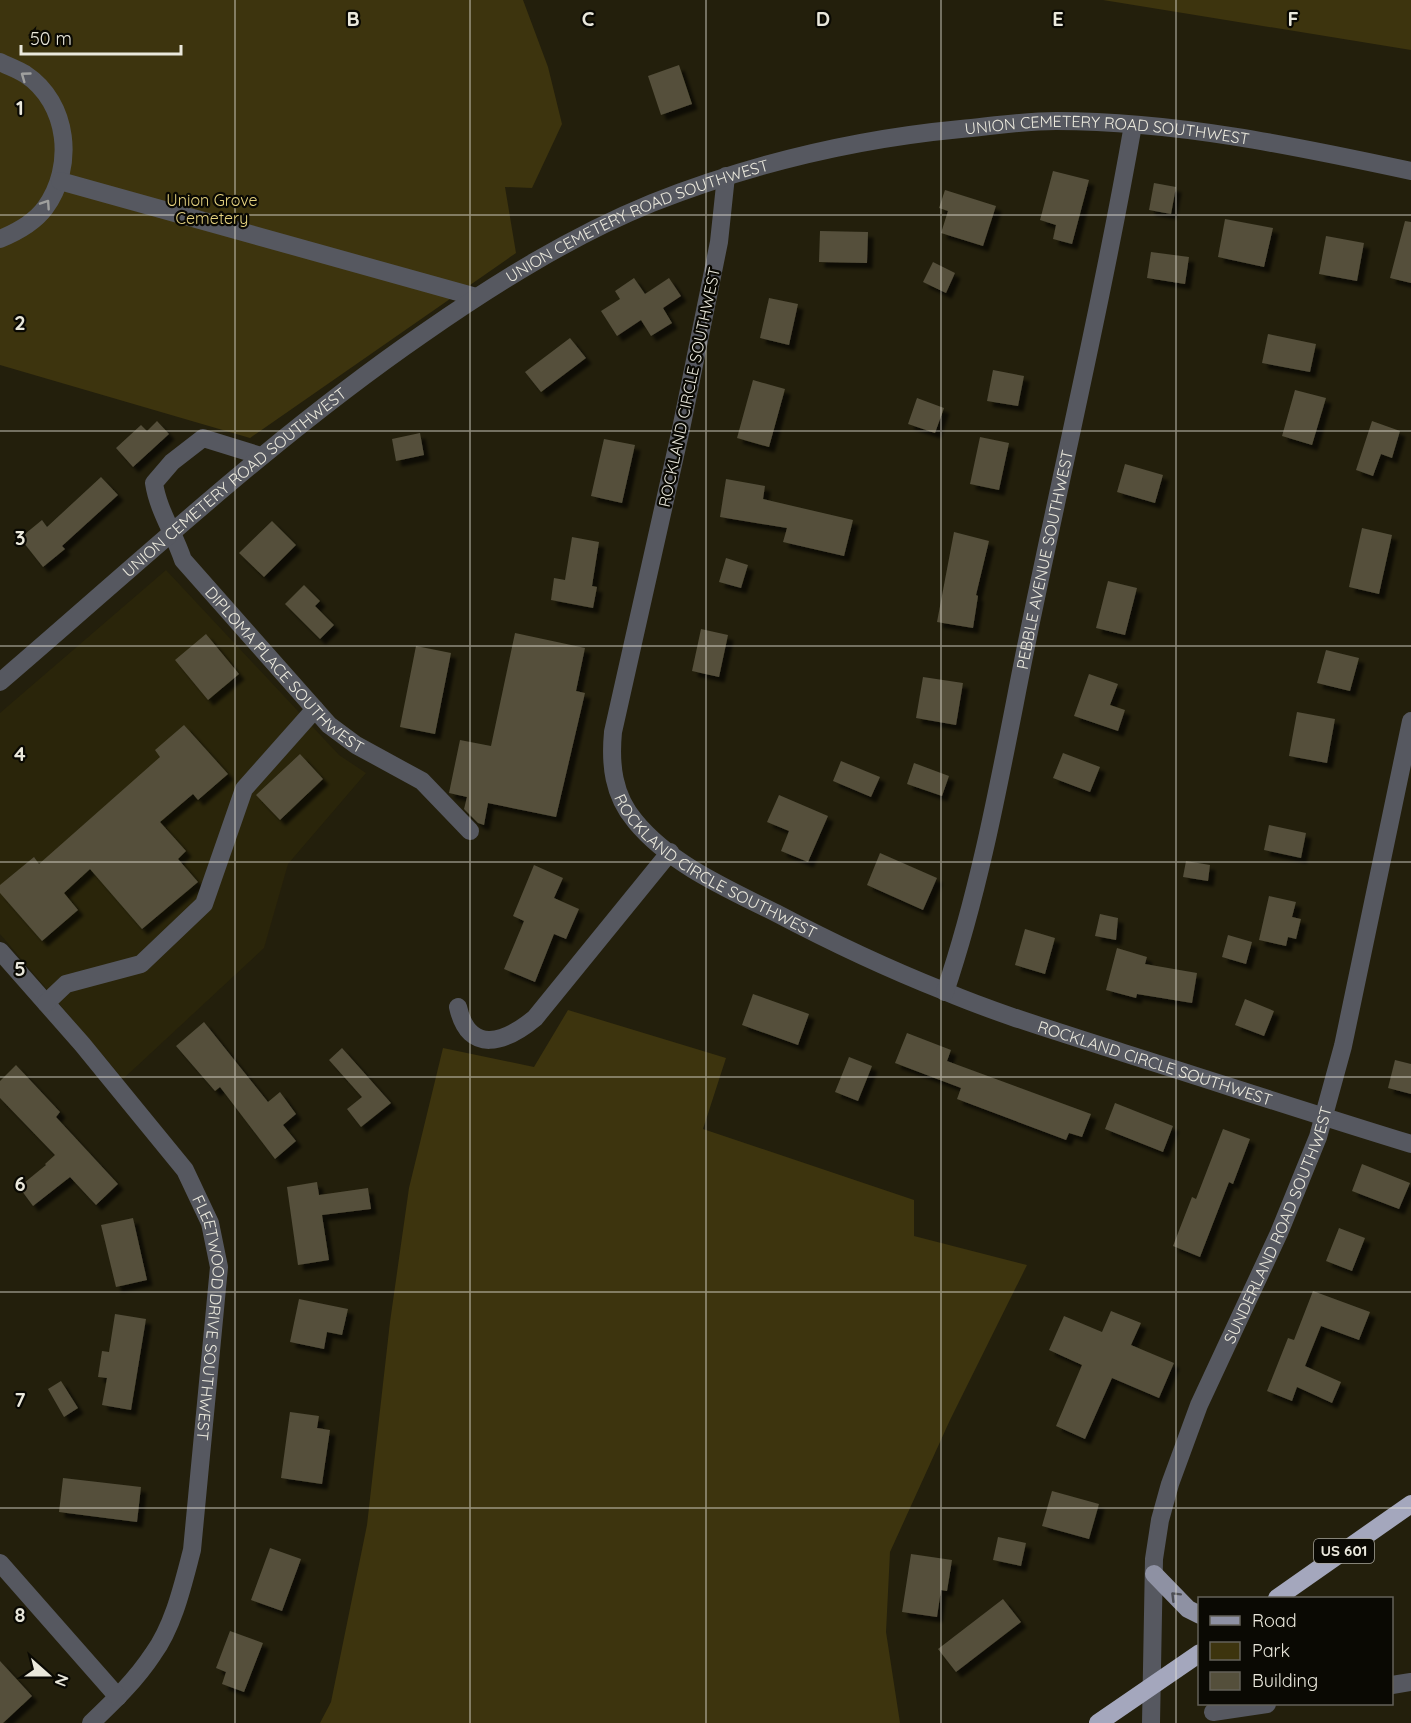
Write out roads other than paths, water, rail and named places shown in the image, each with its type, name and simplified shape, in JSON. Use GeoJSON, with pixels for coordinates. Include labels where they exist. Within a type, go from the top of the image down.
{"type":"FeatureCollection","features":[{"type":"Feature","properties":{"kind":"highway","name":"US 601"},"geometry":{"type":"LineString","coordinates":[[1280,1597],[1411,1504]]}},
{"type":"Feature","properties":{"kind":"highway"},"geometry":{"type":"LineString","coordinates":[[1098,1723],[1198,1654]]}},
{"type":"Feature","properties":{"kind":"main road"},"geometry":{"type":"LineString","coordinates":[[1154,1574],[1188,1609],[1198,1614]]}},
{"type":"Feature","properties":{"kind":"street"},"geometry":{"type":"LineString","coordinates":[[0,62],[25,74],[47,95],[60,122],[65,151],[60,181],[44,209],[21,230],[0,239]]}},
{"type":"Feature","properties":{"kind":"street","name":"UNION CEMETERY ROAD SOUTHWEST"},"geometry":{"type":"LineString","coordinates":[[0,682],[261,456],[395,353],[476,297],[562,246],[649,205],[726,176],[812,153],[929,132],[1054,121],[1133,125],[1241,138],[1411,171]]}},
{"type":"Feature","properties":{"kind":"street","name":"PEBBLE AVENUE SOUTHWEST"},"geometry":{"type":"LineString","coordinates":[[945,992],[958,954],[979,870],[1102,291],[1133,125]]}},
{"type":"Feature","properties":{"kind":"street","name":"ROCKLAND CIRCLE SOUTHWEST"},"geometry":{"type":"LineString","coordinates":[[726,176],[719,242],[681,429],[614,732],[612,775],[623,804],[649,837],[670,852],[723,886],[849,951],[945,992],[1411,1144]]}},
{"type":"Feature","properties":{"kind":"street"},"geometry":{"type":"LineString","coordinates":[[60,181],[476,297]]}},
{"type":"Feature","properties":{"kind":"street","name":"DIPLOMA PLACE SOUTHWEST"},"geometry":{"type":"LineString","coordinates":[[261,456],[203,438],[172,462],[154,483],[157,504],[174,533],[183,560],[329,725],[356,745],[422,781],[470,831]]}},
{"type":"Feature","properties":{"kind":"street"},"geometry":{"type":"LineString","coordinates":[[46,1003],[66,984],[141,964],[204,904],[244,789],[315,709]]}},
{"type":"Feature","properties":{"kind":"street","name":"SUNDERLAND ROAD SOUTHWEST"},"geometry":{"type":"LineString","coordinates":[[1151,1723],[1154,1574],[1160,1520],[1170,1484],[1199,1405],[1279,1233],[1324,1117],[1343,1046],[1411,722]]}},
{"type":"Feature","properties":{"kind":"street"},"geometry":{"type":"LineString","coordinates":[[458,1007],[462,1022],[479,1038],[491,1041],[516,1034],[542,1010],[670,852]]}},
{"type":"Feature","properties":{"kind":"street","name":"FLEETWOOD DRIVE SOUTHWEST"},"geometry":{"type":"LineString","coordinates":[[0,951],[186,1170],[210,1223],[219,1268],[192,1550],[183,1584],[164,1635],[154,1654],[118,1697],[91,1723]]}},
{"type":"Feature","properties":{"kind":"street"},"geometry":{"type":"LineString","coordinates":[[0,1563],[118,1697]]}},
{"type":"Feature","properties":{"kind":"street"},"geometry":{"type":"LineString","coordinates":[[1393,1685],[1411,1682]]}},
{"type":"Feature","properties":{"kind":"street"},"geometry":{"type":"LineString","coordinates":[[1212,1712],[1260,1705]]}},
{"type":"Feature","properties":{"kind":"park label","name":"Union Grove Cemetery"},"geometry":{"type":"Point","coordinates":[212,209]}}]}
